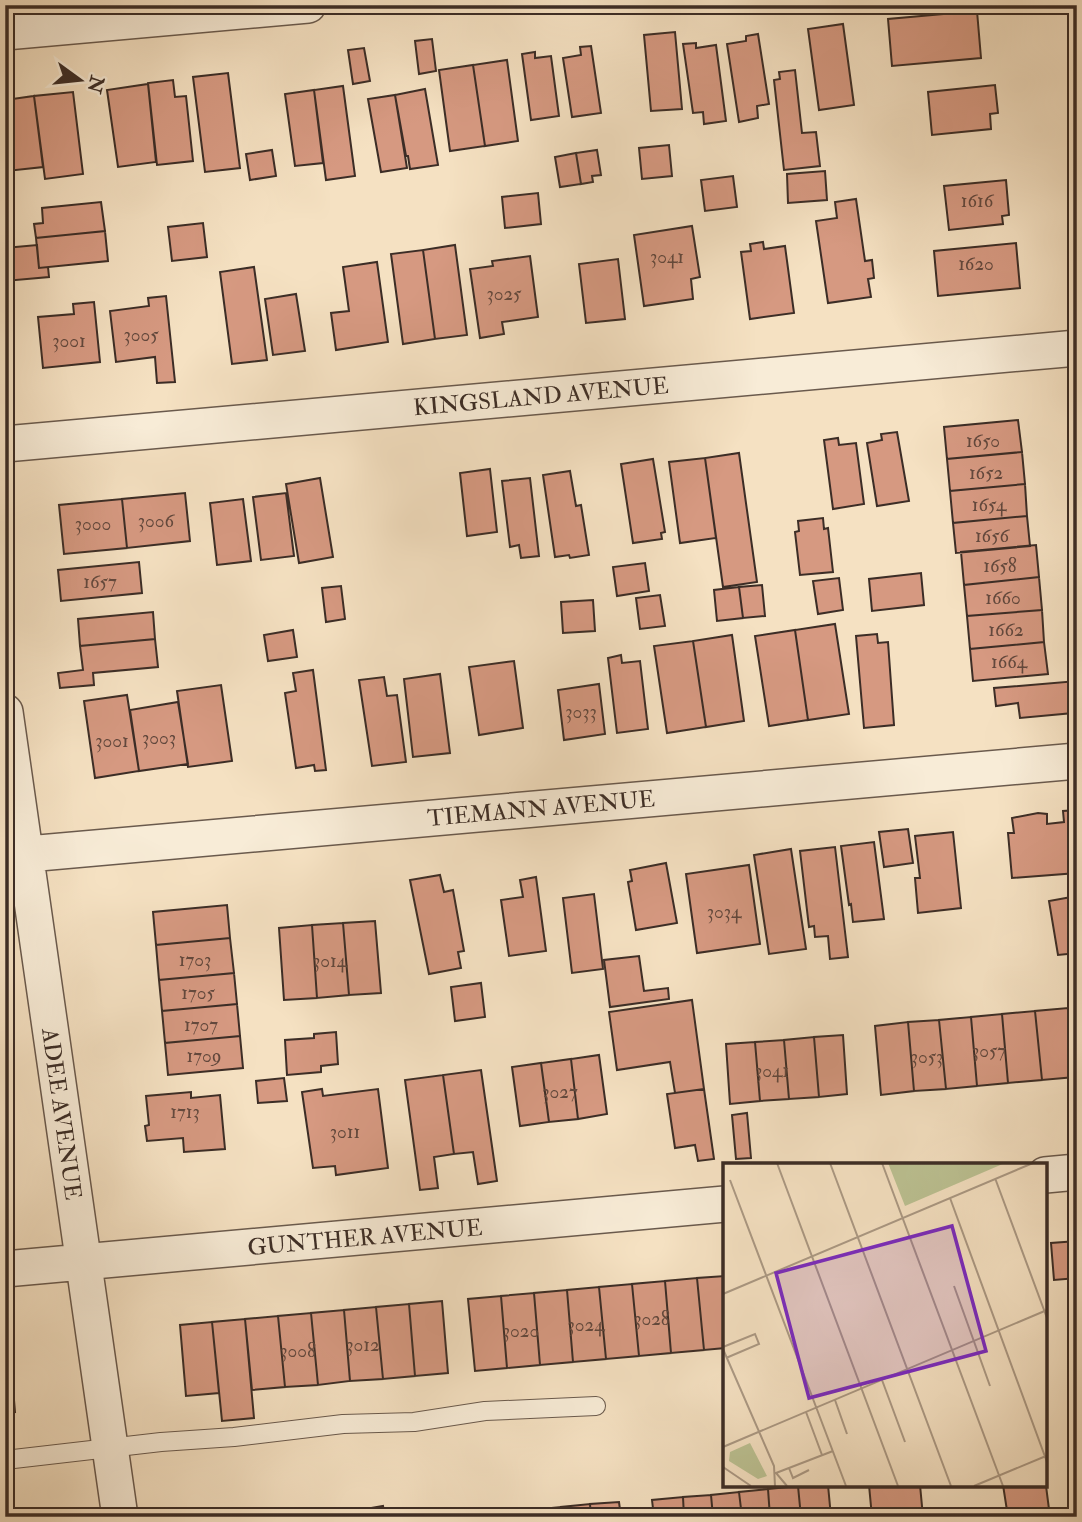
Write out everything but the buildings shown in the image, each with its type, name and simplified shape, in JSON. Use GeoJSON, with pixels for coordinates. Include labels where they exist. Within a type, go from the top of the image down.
{"type":"FeatureCollection","features":[{"type":"Feature","properties":{"kind":"street"},"geometry":{"type":"LineString","coordinates":[[5,32],[308,5]]}},
{"type":"Feature","properties":{"kind":"street","name":"KINGSLAND AVENUE"},"geometry":{"type":"LineString","coordinates":[[5,444],[1077,348]]}},
{"type":"Feature","properties":{"kind":"street","name":"ADEE AVENUE"},"geometry":{"type":"LineString","coordinates":[[5,712],[16,855],[83,1262],[120,1517]]}},
{"type":"Feature","properties":{"kind":"street","name":"TIEMANN AVENUE"},"geometry":{"type":"LineString","coordinates":[[16,855],[1077,761]]}},
{"type":"Feature","properties":{"kind":"street"},"geometry":{"type":"LineString","coordinates":[[1047,1175],[1077,1172]]}},
{"type":"Feature","properties":{"kind":"street","name":"GUNTHER AVENUE"},"geometry":{"type":"LineString","coordinates":[[5,1269],[723,1204]]}},
{"type":"Feature","properties":{"kind":"lane"},"geometry":{"type":"LineString","coordinates":[[5,1460],[343,1424],[414,1422],[485,1411],[596,1406]]}}]}
